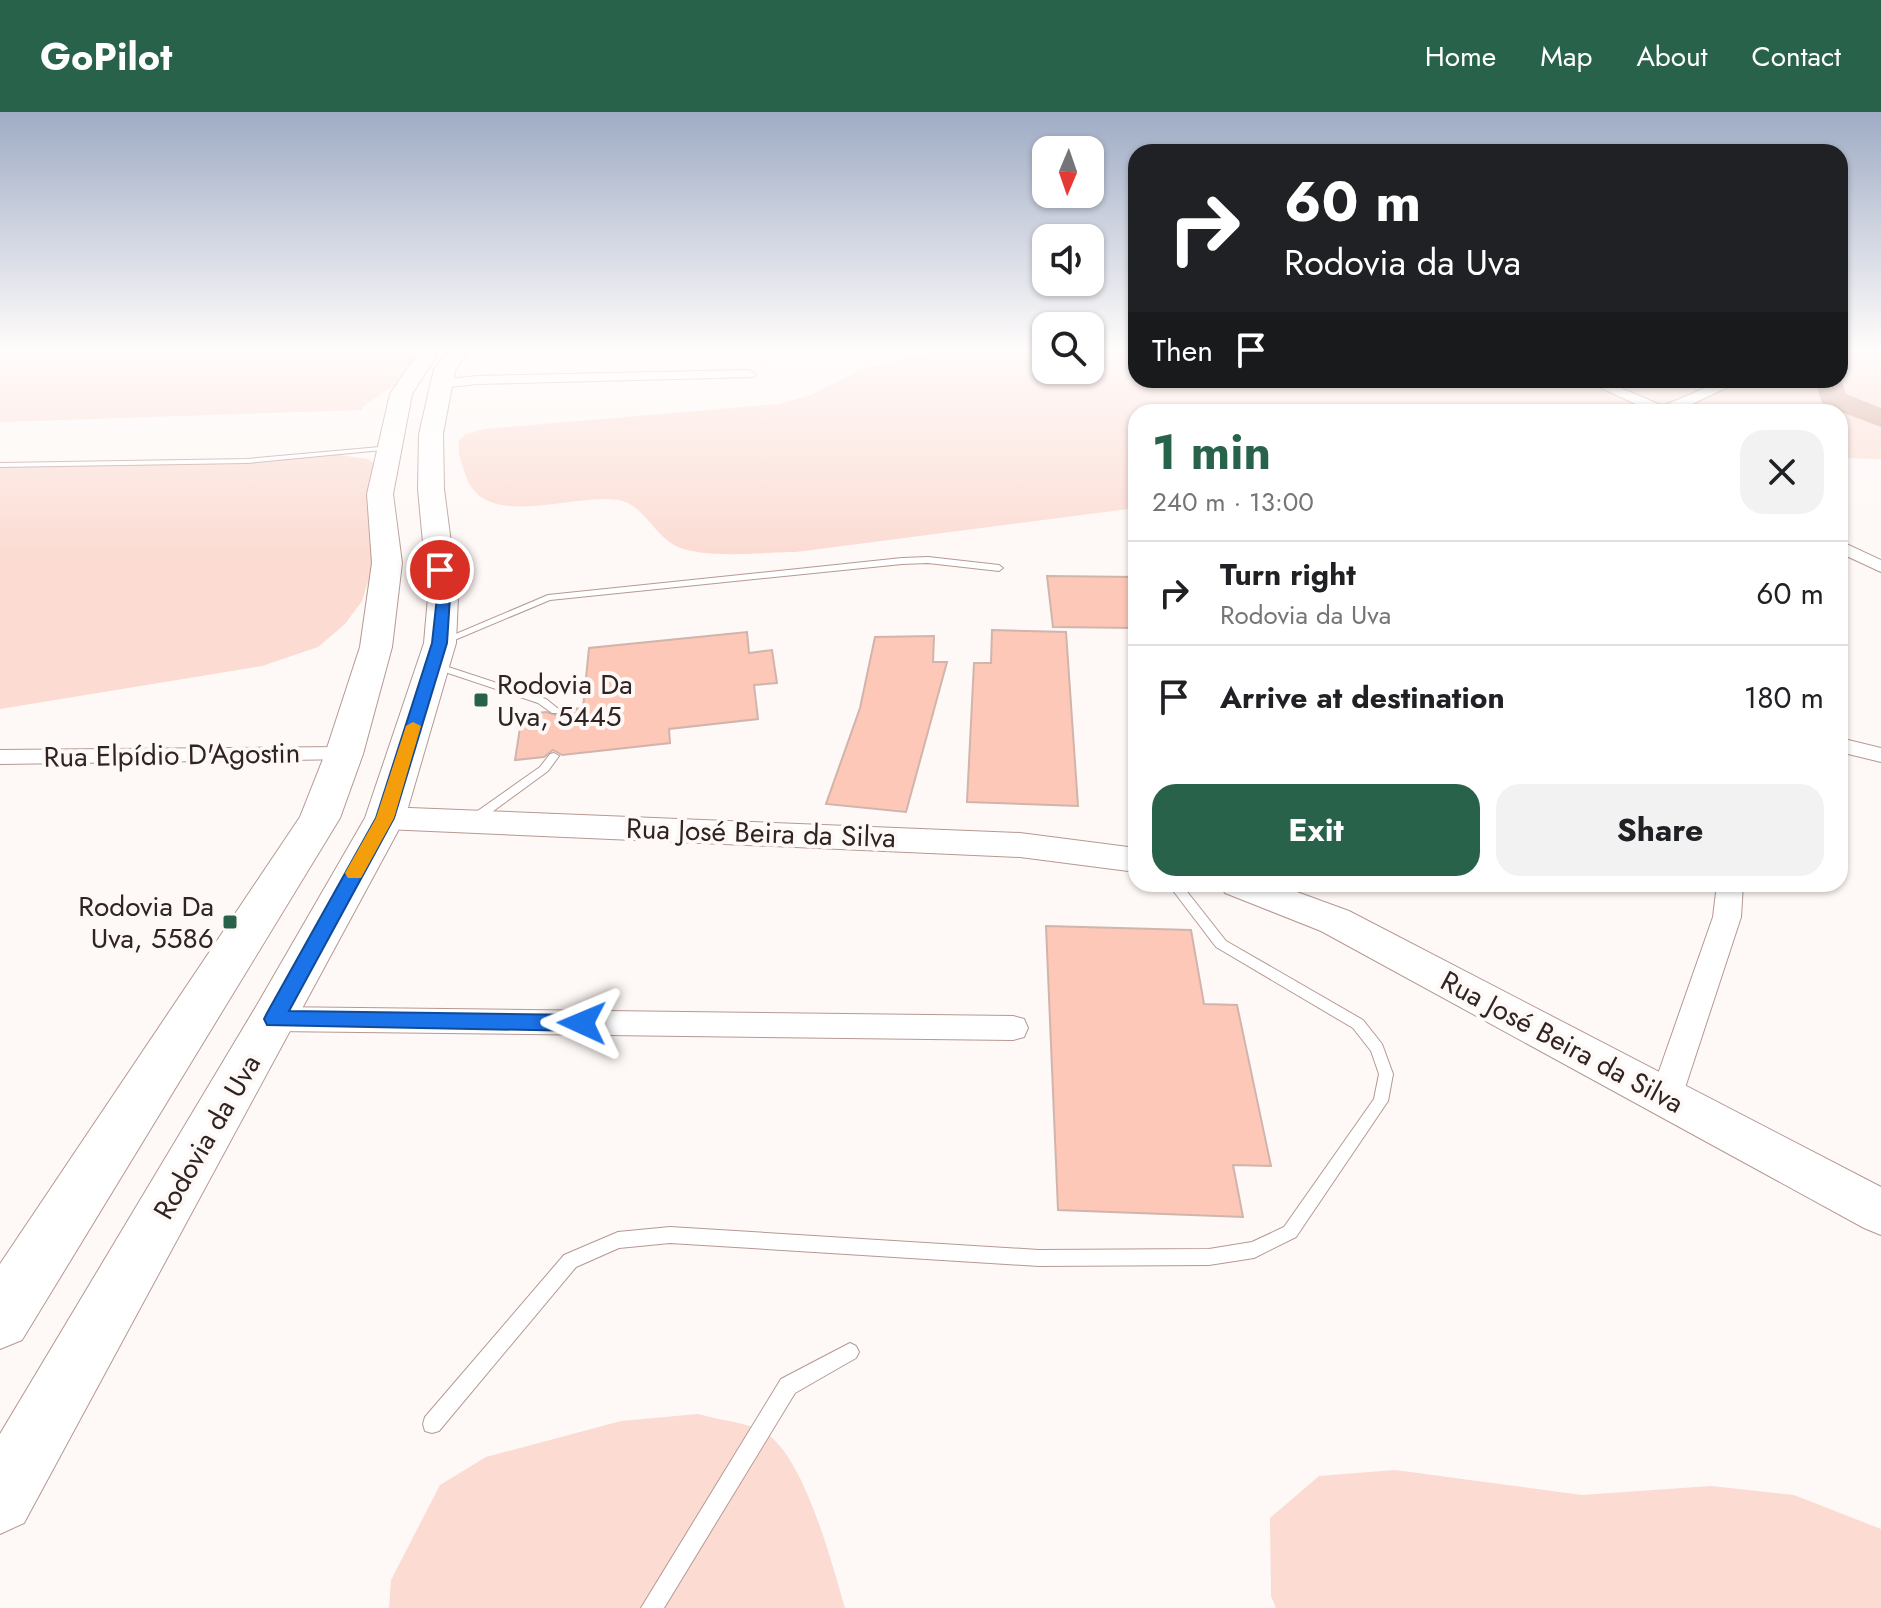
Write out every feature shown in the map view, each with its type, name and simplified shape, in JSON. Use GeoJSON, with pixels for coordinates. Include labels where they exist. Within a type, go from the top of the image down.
{"type":"FeatureCollection","features":[{"type":"Feature","properties":{"kind":"main road"},"geometry":{"type":"LineString","coordinates":[[0,1318],[320,818],[344,754],[376,647],[387,563],[380,494],[396,420]]}},
{"type":"Feature","properties":{"kind":"main road","name":"Rodovia da Uva"},"geometry":{"type":"LineString","coordinates":[[0,1499],[385,818],[436,654],[443,597],[431,489],[434,420]]}},
{"type":"Feature","properties":{"kind":"main road"},"geometry":{"type":"LineString","coordinates":[[320,818],[385,818]]}},
{"type":"Feature","properties":{"kind":"street"},"geometry":{"type":"LineString","coordinates":[[1848,550],[1881,567]]}},
{"type":"Feature","properties":{"kind":"street"},"geometry":{"type":"LineString","coordinates":[[1848,747],[1881,755]]}},
{"type":"Feature","properties":{"kind":"street","name":"Rua Elpídio D'Agostin"},"geometry":{"type":"LineString","coordinates":[[0,757],[344,754]]}},
{"type":"Feature","properties":{"kind":"street","name":"Rua José Beira da Silva"},"geometry":{"type":"LineString","coordinates":[[385,818],[1020,845],[1128,859]]}},
{"type":"Feature","properties":{"kind":"street","name":"Rua José Beira da Silva"},"geometry":{"type":"LineString","coordinates":[[1259,892],[1335,921],[1881,1212]]}},
{"type":"Feature","properties":{"kind":"street"},"geometry":{"type":"LineString","coordinates":[[1666,1097],[1727,917],[1729,892]]}},
{"type":"Feature","properties":{"kind":"street"},"geometry":{"type":"LineString","coordinates":[[274,1019],[1013,1028]]}},
{"type":"Feature","properties":{"kind":"lane"},"geometry":{"type":"LineString","coordinates":[[0,465],[247,461],[391,448]]}},
{"type":"Feature","properties":{"kind":"lane"},"geometry":{"type":"LineString","coordinates":[[436,654],[532,603],[570,594],[727,581],[902,561],[928,560],[999,568]]}},
{"type":"Feature","properties":{"kind":"lane"},"geometry":{"type":"LineString","coordinates":[[436,654],[542,701],[556,711]]}},
{"type":"Feature","properties":{"kind":"lane"},"geometry":{"type":"LineString","coordinates":[[470,821],[544,769],[554,756]]}},
{"type":"Feature","properties":{"kind":"lane"},"geometry":{"type":"LineString","coordinates":[[432,1424],[570,1261],[618,1240],[670,1235],[1039,1258],[1193,1257],[1254,1250],[1290,1232],[1381,1101],[1386,1074],[1377,1048],[1358,1024],[1221,944],[1180,892]]}},
{"type":"Feature","properties":{"kind":"lane"},"geometry":{"type":"LineString","coordinates":[[652,1608],[788,1386],[850,1352]]}},
{"type":"Feature","properties":{"kind":"shaded area"},"geometry":{"type":"Polygon","coordinates":[[[0,420],[66,420],[0,422],[0,420]]]}},
{"type":"Feature","properties":{"kind":"shaded area"},"geometry":{"type":"Polygon","coordinates":[[[592,420],[1128,420],[1128,509],[796,552],[700,552],[674,545],[634,507],[618,500],[533,506],[492,502],[476,493],[466,476],[460,458],[459,440],[466,434],[484,429],[592,420]]]}},
{"type":"Feature","properties":{"kind":"shaded area"},"geometry":{"type":"Polygon","coordinates":[[[1848,420],[1881,420],[1881,459],[1848,458],[1848,420]]]}},
{"type":"Feature","properties":{"kind":"shaded area"},"geometry":{"type":"Polygon","coordinates":[[[340,455],[368,459],[378,466],[373,566],[362,601],[345,624],[318,647],[262,666],[0,709],[0,467],[340,455]]]}},
{"type":"Feature","properties":{"kind":"shaded area"},"geometry":{"type":"Polygon","coordinates":[[[698,1414],[757,1429],[778,1444],[792,1463],[815,1512],[845,1608],[389,1608],[391,1580],[440,1485],[486,1457],[621,1421],[698,1414]]]}},
{"type":"Feature","properties":{"kind":"shaded area"},"geometry":{"type":"Polygon","coordinates":[[[1395,1470],[1582,1495],[1711,1486],[1794,1495],[1881,1529],[1881,1608],[1276,1608],[1271,1596],[1270,1518],[1319,1476],[1395,1470]]]}},
{"type":"Feature","properties":{"kind":"building"},"geometry":{"type":"Polygon","coordinates":[[[1047,576],[1128,577],[1128,628],[1053,627],[1047,576]]]}},
{"type":"Feature","properties":{"kind":"building"},"geometry":{"type":"Polygon","coordinates":[[[992,630],[1066,632],[1078,806],[967,802],[974,663],[991,663],[992,630]]]}},
{"type":"Feature","properties":{"kind":"building"},"geometry":{"type":"Polygon","coordinates":[[[747,632],[749,653],[772,650],[777,683],[754,685],[758,719],[669,729],[670,743],[562,755],[553,750],[544,757],[515,760],[522,715],[546,712],[560,716],[564,710],[583,708],[589,648],[747,632]]]}},
{"type":"Feature","properties":{"kind":"building"},"geometry":{"type":"Polygon","coordinates":[[[934,636],[933,662],[947,662],[906,812],[826,804],[860,708],[875,637],[934,636]]]}},
{"type":"Feature","properties":{"kind":"building"},"geometry":{"type":"Polygon","coordinates":[[[1046,926],[1191,930],[1204,1004],[1237,1005],[1271,1166],[1233,1165],[1243,1217],[1058,1210],[1046,926]]]}},
{"type":"Feature","properties":{"kind":"slow traffic"},"geometry":{"type":"LineString","coordinates":[[354,873],[385,818],[413,726]]}},
{"type":"Feature","properties":{"kind":"place","name":"Rodovia Da Uva, 5445"},"geometry":{"type":"Point","coordinates":[481,700]}},
{"type":"Feature","properties":{"kind":"place","name":"Rodovia Da Uva, 5586"},"geometry":{"type":"Point","coordinates":[230,922]}},
{"type":"Feature","properties":{"kind":"route"},"geometry":{"type":"LineString","coordinates":[[440,570],[443,597],[440,643],[385,818],[274,1019],[582,1023]]}}]}
